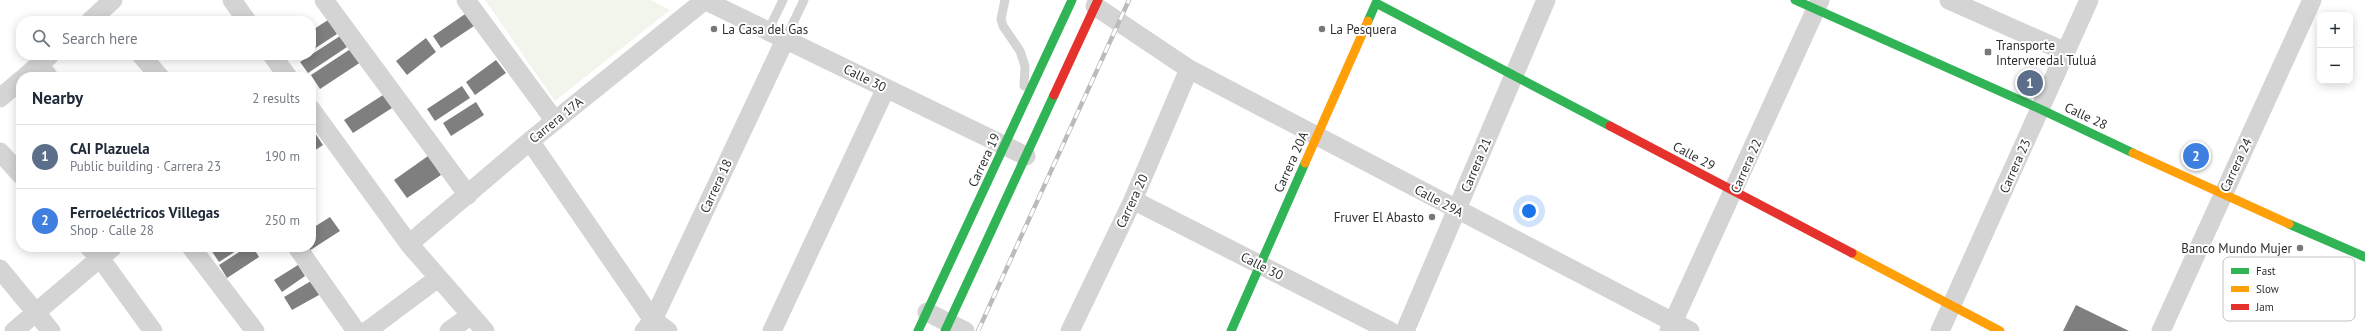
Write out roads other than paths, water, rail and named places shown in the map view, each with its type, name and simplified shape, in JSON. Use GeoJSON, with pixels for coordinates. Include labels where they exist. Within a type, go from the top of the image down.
{"type":"FeatureCollection","features":[{"type":"Feature","properties":{"kind":"street"},"geometry":{"type":"LineString","coordinates":[[232,0],[243,16]]}},
{"type":"Feature","properties":{"kind":"street"},"geometry":{"type":"LineString","coordinates":[[324,0],[468,194]]}},
{"type":"Feature","properties":{"kind":"street"},"geometry":{"type":"LineString","coordinates":[[466,0],[555,121]]}},
{"type":"Feature","properties":{"kind":"street","name":"Carrera 17A"},"geometry":{"type":"LineString","coordinates":[[409,244],[530,141],[705,0]]}},
{"type":"Feature","properties":{"kind":"street","name":"Calle 30"},"geometry":{"type":"LineString","coordinates":[[705,0],[1026,156]]}},
{"type":"Feature","properties":{"kind":"street","name":"Carrera 19"},"geometry":{"type":"LineString","coordinates":[[918,331],[1072,0]]}},
{"type":"Feature","properties":{"kind":"street","name":"Carrera 21"},"geometry":{"type":"LineString","coordinates":[[1405,331],[1546,0]]}},
{"type":"Feature","properties":{"kind":"street","name":"Calle 28"},"geometry":{"type":"LineString","coordinates":[[1795,0],[1818,5],[2222,195],[2365,257]]}},
{"type":"Feature","properties":{"kind":"street"},"geometry":{"type":"LineString","coordinates":[[1949,0],[2066,52]]}},
{"type":"Feature","properties":{"kind":"street","name":"Carrera 23"},"geometry":{"type":"LineString","coordinates":[[1940,331],[2089,0]]}},
{"type":"Feature","properties":{"kind":"street","name":"Carrera 24"},"geometry":{"type":"LineString","coordinates":[[2161,331],[2312,0]]}},
{"type":"Feature","properties":{"kind":"street"},"geometry":{"type":"LineString","coordinates":[[927,312],[953,328],[1026,156],[1096,3]]}},
{"type":"Feature","properties":{"kind":"street","name":"Calle 29A"},"geometry":{"type":"LineString","coordinates":[[1096,3],[1189,69],[1457,210],[1671,327],[1690,331]]}},
{"type":"Feature","properties":{"kind":"street","name":"Calle 29"},"geometry":{"type":"LineString","coordinates":[[1376,3],[2000,331]]}},
{"type":"Feature","properties":{"kind":"street","name":"Carrera 20A"},"geometry":{"type":"LineString","coordinates":[[1231,331],[1376,3]]}},
{"type":"Feature","properties":{"kind":"street","name":"Carrera 22"},"geometry":{"type":"LineString","coordinates":[[1671,327],[1734,192],[1818,5]]}},
{"type":"Feature","properties":{"kind":"street","name":"Carrera 18"},"geometry":{"type":"LineString","coordinates":[[648,325],[785,40]]}},
{"type":"Feature","properties":{"kind":"street"},"geometry":{"type":"LineString","coordinates":[[145,60],[156,72]]}},
{"type":"Feature","properties":{"kind":"street"},"geometry":{"type":"LineString","coordinates":[[276,60],[284,72]]}},
{"type":"Feature","properties":{"kind":"street"},"geometry":{"type":"LineString","coordinates":[[35,72],[46,66]]}},
{"type":"Feature","properties":{"kind":"street","name":"Carrera 20"},"geometry":{"type":"LineString","coordinates":[[1070,331],[1133,200],[1189,69]]}},
{"type":"Feature","properties":{"kind":"street"},"geometry":{"type":"LineString","coordinates":[[0,98],[16,84]]}},
{"type":"Feature","properties":{"kind":"street"},"geometry":{"type":"LineString","coordinates":[[772,331],[886,88]]}},
{"type":"Feature","properties":{"kind":"street"},"geometry":{"type":"LineString","coordinates":[[316,116],[409,244],[485,331]]}},
{"type":"Feature","properties":{"kind":"street"},"geometry":{"type":"LineString","coordinates":[[530,141],[648,325],[668,331]]}},
{"type":"Feature","properties":{"kind":"street"},"geometry":{"type":"LineString","coordinates":[[0,152],[16,169]]}},
{"type":"Feature","properties":{"kind":"street","name":"Calle 30"},"geometry":{"type":"LineString","coordinates":[[1133,200],[1390,331]]}},
{"type":"Feature","properties":{"kind":"street"},"geometry":{"type":"LineString","coordinates":[[14,331],[100,252]]}},
{"type":"Feature","properties":{"kind":"street"},"geometry":{"type":"LineString","coordinates":[[102,252],[153,331]]}},
{"type":"Feature","properties":{"kind":"street"},"geometry":{"type":"LineString","coordinates":[[195,252],[255,331]]}},
{"type":"Feature","properties":{"kind":"street"},"geometry":{"type":"LineString","coordinates":[[301,252],[356,331]]}},
{"type":"Feature","properties":{"kind":"street"},"geometry":{"type":"LineString","coordinates":[[0,269],[37,311],[51,331]]}},
{"type":"Feature","properties":{"kind":"street"},"geometry":{"type":"LineString","coordinates":[[367,331],[438,278]]}},
{"type":"Feature","properties":{"kind":"street"},"geometry":{"type":"LineString","coordinates":[[450,331],[471,315]]}},
{"type":"Feature","properties":{"kind":"lane"},"geometry":{"type":"LineString","coordinates":[[768,31],[782,0]]}},
{"type":"Feature","properties":{"kind":"lane"},"geometry":{"type":"LineString","coordinates":[[785,40],[804,0]]}},
{"type":"Feature","properties":{"kind":"lane"},"geometry":{"type":"LineString","coordinates":[[1005,0],[1001,19],[1003,26],[1020,51],[1025,66],[1026,79],[1019,115]]}},
{"type":"Feature","properties":{"kind":"railway"},"geometry":{"type":"LineString","coordinates":[[978,331],[1129,0]]}},
{"type":"Feature","properties":{"kind":"place","name":"La Casa del Gas"},"geometry":{"type":"Point","coordinates":[714,29]}},
{"type":"Feature","properties":{"kind":"place","name":"La Pesquera"},"geometry":{"type":"Point","coordinates":[1322,29]}},
{"type":"Feature","properties":{"kind":"place","name":"Transporte Interveredal Tuluá"},"geometry":{"type":"Point","coordinates":[1988,52]}},
{"type":"Feature","properties":{"kind":"place","name":"CAI Plazuela"},"geometry":{"type":"Point","coordinates":[2030,83]}},
{"type":"Feature","properties":{"kind":"place","name":"Ferroeléctricos Villegas"},"geometry":{"type":"Point","coordinates":[2196,156]}},
{"type":"Feature","properties":{"kind":"place","name":"Fruver El Abasto"},"geometry":{"type":"Point","coordinates":[1432,217]}},
{"type":"Feature","properties":{"kind":"place","name":"Banco Mundo Mujer"},"geometry":{"type":"Point","coordinates":[2300,248]}}]}
